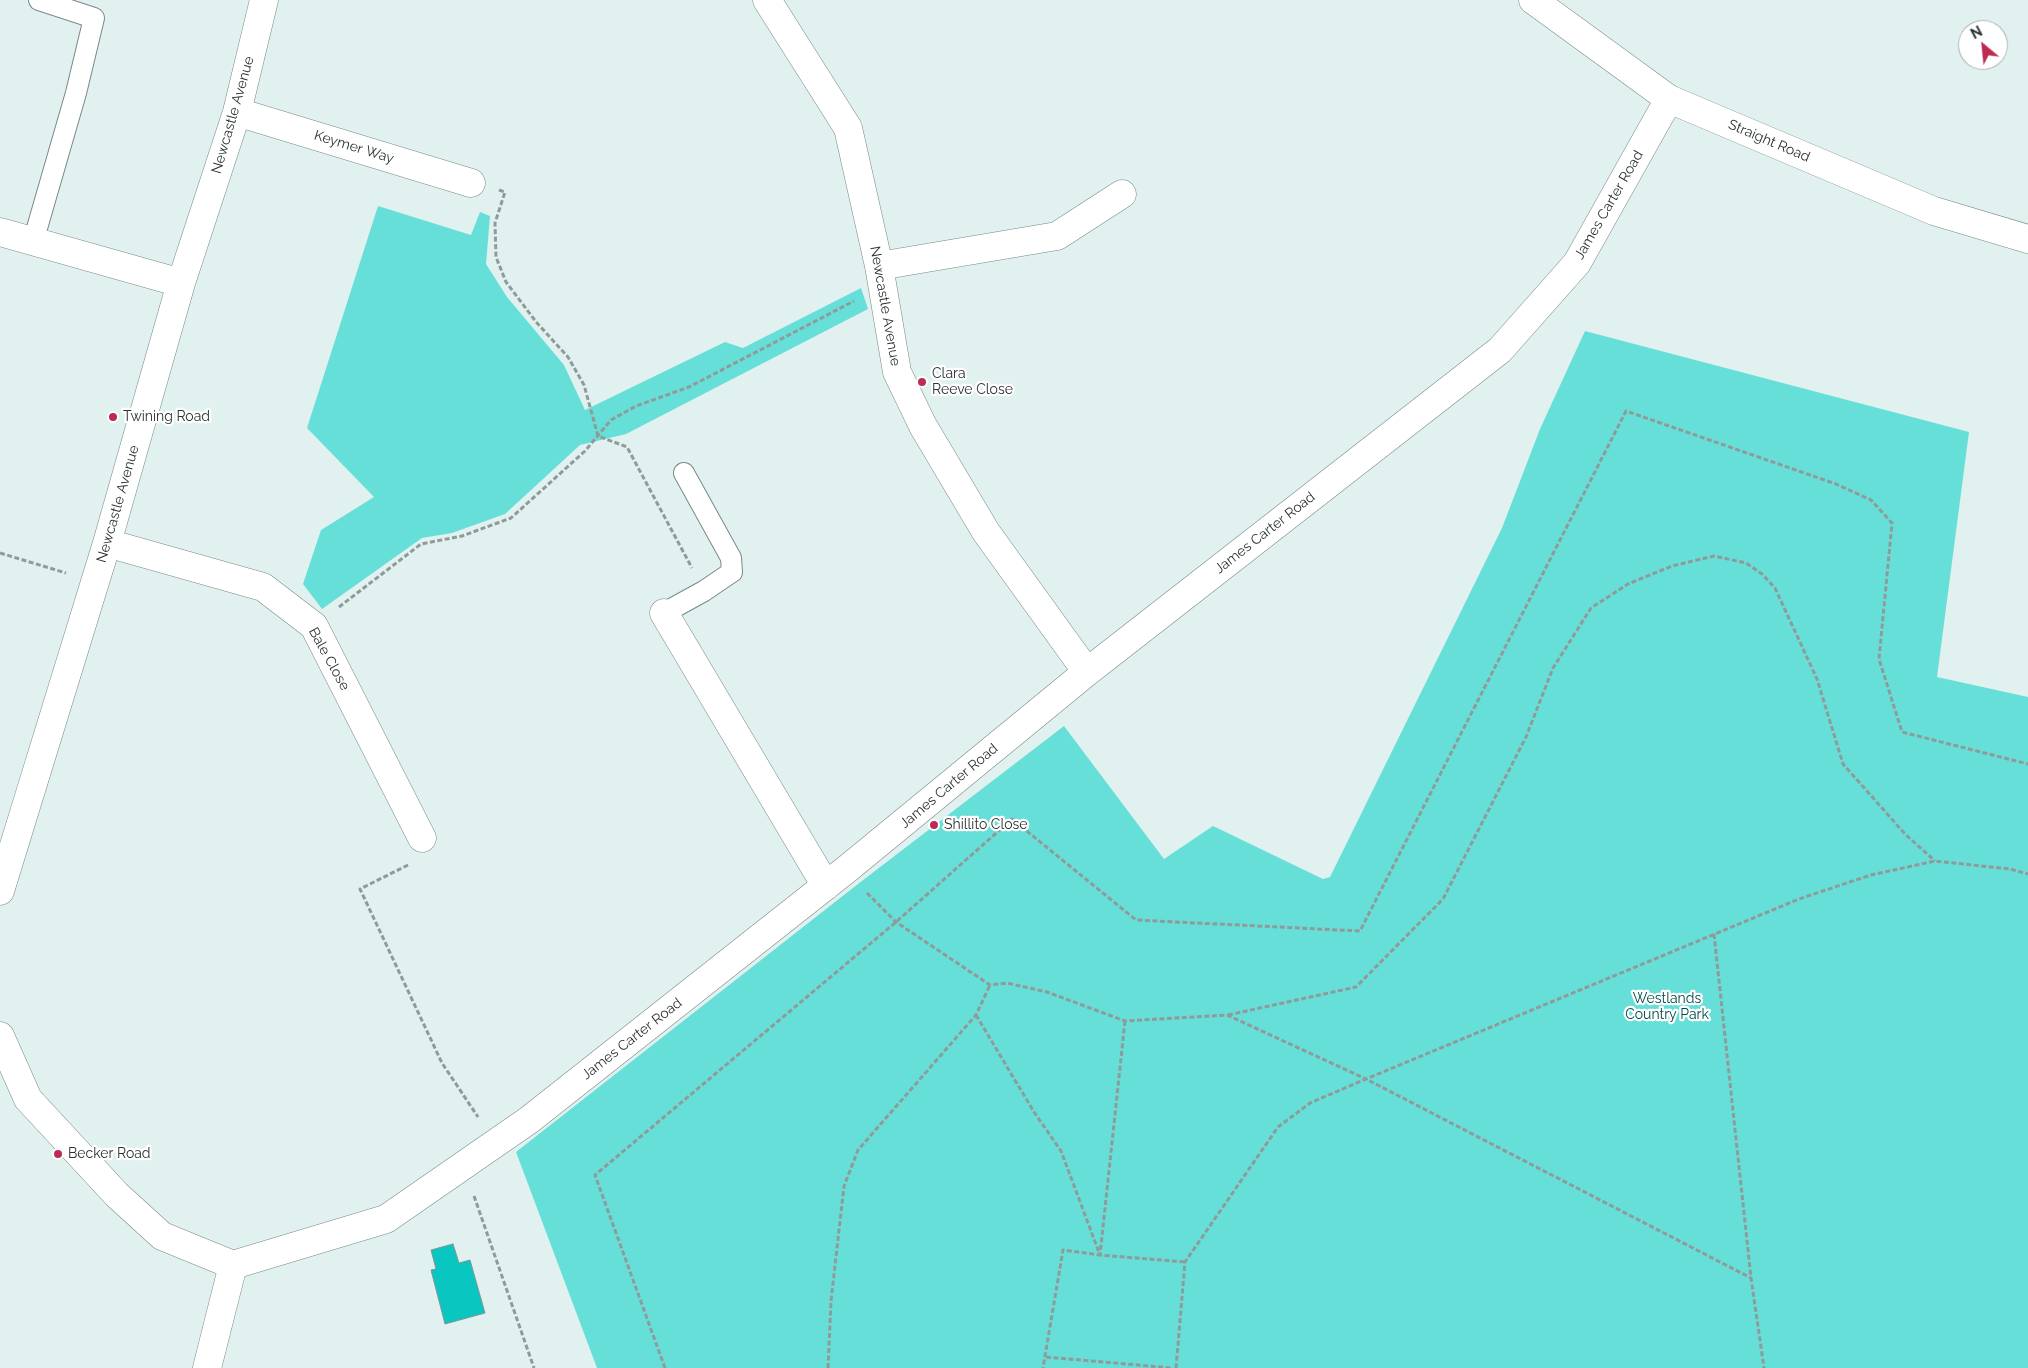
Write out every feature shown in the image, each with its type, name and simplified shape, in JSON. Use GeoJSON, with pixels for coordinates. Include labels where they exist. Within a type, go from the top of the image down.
{"type":"FeatureCollection","features":[{"type":"Feature","properties":{"kind":"street","name":"Newcastle Avenue"},"geometry":{"type":"LineString","coordinates":[[0,891],[107,543],[181,282],[237,112],[264,0]]}},
{"type":"Feature","properties":{"kind":"street","name":"Newcastle Avenue"},"geometry":{"type":"LineString","coordinates":[[767,0],[848,128],[881,278],[897,372],[923,426],[986,532],[1087,672]]}},
{"type":"Feature","properties":{"kind":"street","name":"Straight Road"},"geometry":{"type":"LineString","coordinates":[[1534,0],[1668,98],[1934,211],[2028,239]]}},
{"type":"Feature","properties":{"kind":"street","name":"James Carter Road"},"geometry":{"type":"LineString","coordinates":[[232,1265],[386,1218],[529,1120],[837,877],[1087,672],[1500,350],[1577,262],[1668,98]]}},
{"type":"Feature","properties":{"kind":"street","name":"Keymer Way"},"geometry":{"type":"LineString","coordinates":[[237,112],[472,183]]}},
{"type":"Feature","properties":{"kind":"street"},"geometry":{"type":"LineString","coordinates":[[881,278],[1057,236],[1122,194]]}},
{"type":"Feature","properties":{"kind":"street"},"geometry":{"type":"LineString","coordinates":[[0,232],[181,282]]}},
{"type":"Feature","properties":{"kind":"street","name":"Bale Close"},"geometry":{"type":"LineString","coordinates":[[107,543],[263,586],[314,626],[422,838]]}},
{"type":"Feature","properties":{"kind":"street"},"geometry":{"type":"LineString","coordinates":[[664,613],[837,877]]}},
{"type":"Feature","properties":{"kind":"street"},"geometry":{"type":"LineString","coordinates":[[0,1036],[28,1099],[117,1196],[162,1236],[232,1265],[207,1368]]}},
{"type":"Feature","properties":{"kind":"lane"},"geometry":{"type":"LineString","coordinates":[[33,242],[76,93],[94,18],[39,0]]}},
{"type":"Feature","properties":{"kind":"lane"},"geometry":{"type":"LineString","coordinates":[[664,613],[704,591],[732,572],[731,558],[684,473]]}},
{"type":"Feature","properties":{"kind":"path"},"geometry":{"type":"LineString","coordinates":[[472,183],[505,192],[495,223],[496,257],[506,282],[537,323],[568,357],[584,385],[598,436]]}},
{"type":"Feature","properties":{"kind":"path"},"geometry":{"type":"LineString","coordinates":[[314,626],[421,544],[462,536],[511,518],[584,451],[611,420],[636,406],[689,387],[785,338],[840,307],[881,278]]}},
{"type":"Feature","properties":{"kind":"path"},"geometry":{"type":"LineString","coordinates":[[665,1368],[595,1175],[896,922],[1012,819],[1136,920],[1360,931],[1626,411],[1836,484],[1871,500],[1892,523],[1879,658],[1902,732],[2028,764]]}},
{"type":"Feature","properties":{"kind":"path"},"geometry":{"type":"LineString","coordinates":[[598,436],[627,447],[704,591]]}},
{"type":"Feature","properties":{"kind":"path"},"geometry":{"type":"LineString","coordinates":[[0,553],[95,582]]}},
{"type":"Feature","properties":{"kind":"path"},"geometry":{"type":"LineString","coordinates":[[837,877],[896,922],[990,985],[1007,983],[1047,992],[1125,1021],[1228,1015],[1356,987],[1443,899],[1526,737],[1553,668],[1591,608],[1628,584],[1672,566],[1714,556],[1746,563],[1762,574],[1775,588],[1817,679],[1843,764],[1905,834],[1936,861]]}},
{"type":"Feature","properties":{"kind":"path"},"geometry":{"type":"LineString","coordinates":[[422,838],[431,853],[360,889],[442,1062],[494,1143]]}},
{"type":"Feature","properties":{"kind":"path"},"geometry":{"type":"LineString","coordinates":[[1046,1357],[1174,1368],[1186,1262],[1278,1127],[1310,1103],[1366,1078],[1799,899],[1871,875],[1936,861],[2010,869],[2028,874]]}},
{"type":"Feature","properties":{"kind":"path"},"geometry":{"type":"LineString","coordinates":[[1714,934],[1751,1278],[1764,1368]]}},
{"type":"Feature","properties":{"kind":"path"},"geometry":{"type":"LineString","coordinates":[[828,1368],[831,1301],[844,1186],[858,1150],[976,1015],[990,985]]}},
{"type":"Feature","properties":{"kind":"path"},"geometry":{"type":"LineString","coordinates":[[976,1015],[1034,1112],[1061,1151],[1100,1255]]}},
{"type":"Feature","properties":{"kind":"path"},"geometry":{"type":"LineString","coordinates":[[1228,1015],[1366,1078],[1751,1278]]}},
{"type":"Feature","properties":{"kind":"path"},"geometry":{"type":"LineString","coordinates":[[1100,1255],[1125,1021]]}},
{"type":"Feature","properties":{"kind":"path"},"geometry":{"type":"LineString","coordinates":[[463,1165],[534,1368]]}},
{"type":"Feature","properties":{"kind":"path"},"geometry":{"type":"LineString","coordinates":[[1043,1368],[1063,1250],[1186,1262]]}},
{"type":"Feature","properties":{"kind":"green space"},"geometry":{"type":"Polygon","coordinates":[[[378,206],[471,235],[480,212],[490,216],[486,264],[507,297],[564,365],[585,410],[725,342],[743,348],[861,288],[868,309],[626,434],[580,445],[505,514],[452,533],[422,538],[322,609],[303,584],[321,530],[374,497],[307,428],[378,206]]]}},
{"type":"Feature","properties":{"kind":"green space","name":"Westlands Country Park"},"geometry":{"type":"Polygon","coordinates":[[[1585,331],[1969,432],[1937,677],[2028,697],[2028,1368],[597,1368],[516,1152],[858,884],[1064,726],[1164,859],[1213,826],[1323,879],[1330,877],[1502,528],[1540,429],[1585,331]]]}},
{"type":"Feature","properties":{"kind":"building"},"geometry":{"type":"Polygon","coordinates":[[[453,1244],[459,1263],[470,1260],[485,1313],[445,1324],[431,1270],[436,1269],[431,1250],[453,1244]]]}},
{"type":"Feature","properties":{"kind":"place","name":"Clara Reeve Close"},"geometry":{"type":"Point","coordinates":[922,382]}},
{"type":"Feature","properties":{"kind":"place","name":"Twining Road"},"geometry":{"type":"Point","coordinates":[113,417]}},
{"type":"Feature","properties":{"kind":"place","name":"Shillito Close"},"geometry":{"type":"Point","coordinates":[934,825]}},
{"type":"Feature","properties":{"kind":"place","name":"Becker Road"},"geometry":{"type":"Point","coordinates":[58,1154]}}]}
